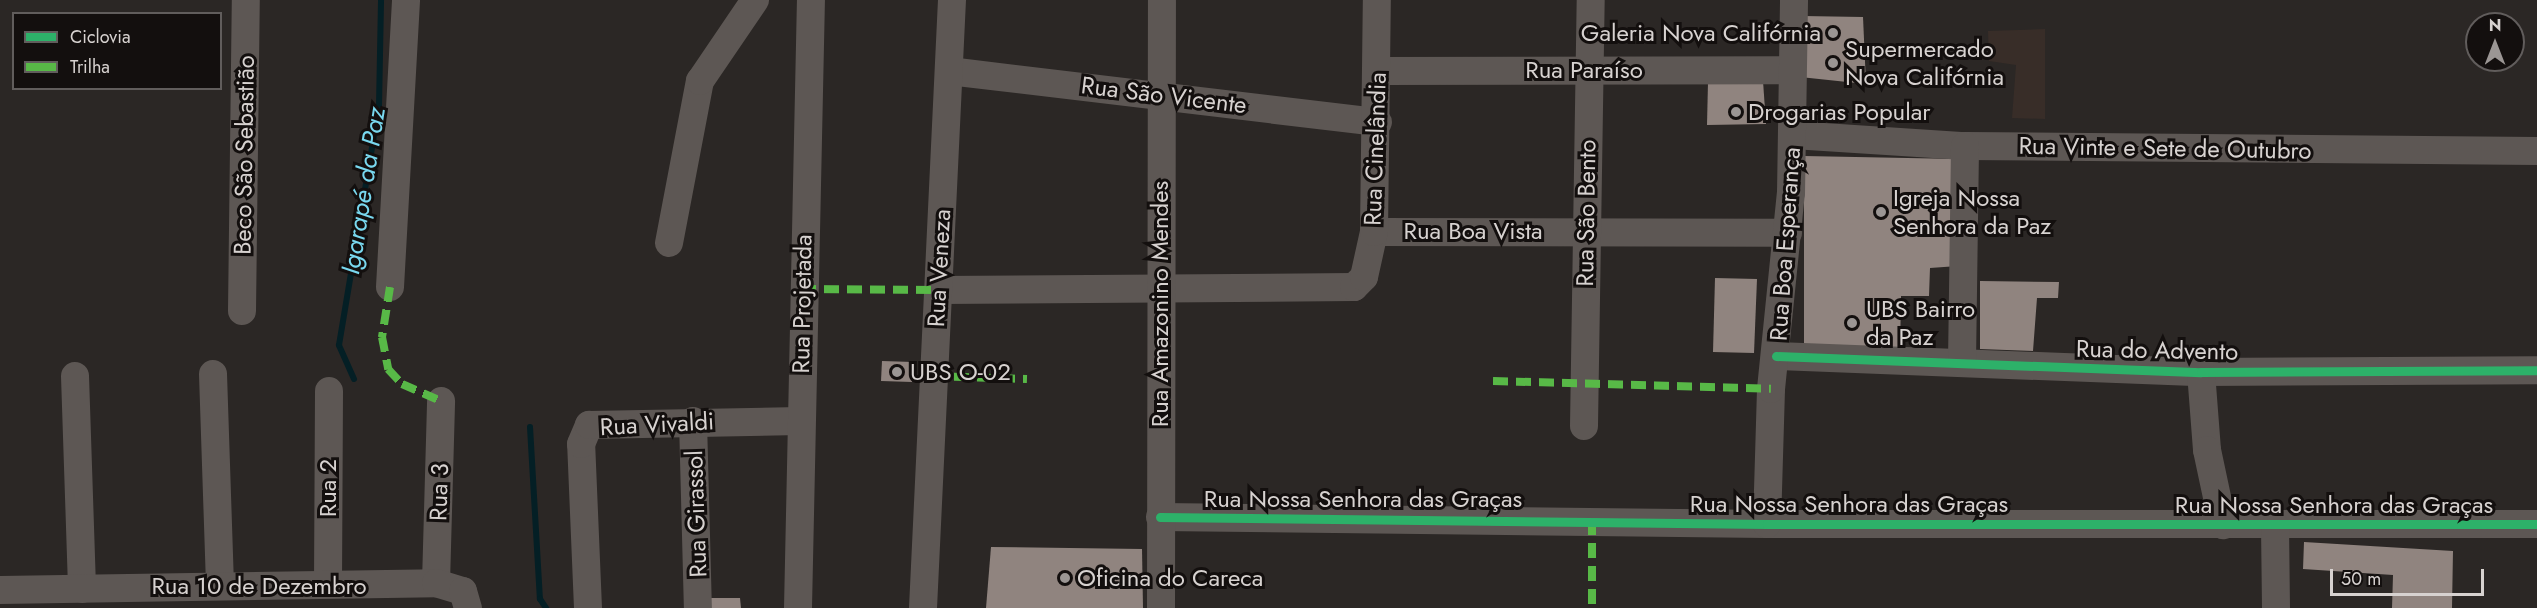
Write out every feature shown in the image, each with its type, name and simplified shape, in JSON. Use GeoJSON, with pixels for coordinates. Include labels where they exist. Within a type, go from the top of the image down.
{"type":"FeatureCollection","features":[{"type":"Feature","properties":{"kind":"street","name":"Beco São Sebastião"},"geometry":{"type":"LineString","coordinates":[[242,311],[246,0]]}},
{"type":"Feature","properties":{"kind":"street"},"geometry":{"type":"LineString","coordinates":[[390,287],[406,0]]}},
{"type":"Feature","properties":{"kind":"street"},"geometry":{"type":"LineString","coordinates":[[669,243],[700,81],[755,0]]}},
{"type":"Feature","properties":{"kind":"street","name":"Rua Projetada"},"geometry":{"type":"LineString","coordinates":[[798,608],[800,421],[812,0]]}},
{"type":"Feature","properties":{"kind":"street","name":"Rua Veneza"},"geometry":{"type":"LineString","coordinates":[[923,608],[952,0]]}},
{"type":"Feature","properties":{"kind":"street","name":"Rua Amazonino Mendes"},"geometry":{"type":"LineString","coordinates":[[1161,608],[1159,94],[1162,0]]}},
{"type":"Feature","properties":{"kind":"street","name":"Rua Cinelândia"},"geometry":{"type":"LineString","coordinates":[[1161,292],[1348,290],[1364,278],[1374,231],[1378,122],[1377,0]]}},
{"type":"Feature","properties":{"kind":"street","name":"Rua São Bento"},"geometry":{"type":"LineString","coordinates":[[1584,426],[1591,0]]}},
{"type":"Feature","properties":{"kind":"street","name":"Rua Boa Esperança"},"geometry":{"type":"LineString","coordinates":[[1767,524],[1776,356],[1788,233],[1793,135],[1791,70],[1794,0]]}},
{"type":"Feature","properties":{"kind":"street","name":"Rua Paraíso"},"geometry":{"type":"LineString","coordinates":[[1378,71],[1791,70]]}},
{"type":"Feature","properties":{"kind":"street","name":"Rua São Vicente"},"geometry":{"type":"LineString","coordinates":[[949,71],[1159,94],[1378,122]]}},
{"type":"Feature","properties":{"kind":"street","name":"Rua Vinte e Sete de Outubro"},"geometry":{"type":"LineString","coordinates":[[1793,135],[1965,146],[2537,151]]}},
{"type":"Feature","properties":{"kind":"street"},"geometry":{"type":"LineString","coordinates":[[1962,363],[1965,146]]}},
{"type":"Feature","properties":{"kind":"street","name":"Rua Boa Vista"},"geometry":{"type":"LineString","coordinates":[[1374,231],[1788,233]]}},
{"type":"Feature","properties":{"kind":"street"},"geometry":{"type":"LineString","coordinates":[[939,290],[1161,292]]}},
{"type":"Feature","properties":{"kind":"street","name":"Rua do Advento"},"geometry":{"type":"LineString","coordinates":[[1776,356],[2201,372],[2537,370]]}},
{"type":"Feature","properties":{"kind":"street"},"geometry":{"type":"LineString","coordinates":[[2201,372],[2207,450],[2223,525]]}},
{"type":"Feature","properties":{"kind":"street"},"geometry":{"type":"LineString","coordinates":[[213,374],[220,584]]}},
{"type":"Feature","properties":{"kind":"street"},"geometry":{"type":"LineString","coordinates":[[75,376],[82,589]]}},
{"type":"Feature","properties":{"kind":"street","name":"Rua 2"},"geometry":{"type":"LineString","coordinates":[[328,584],[329,391]]}},
{"type":"Feature","properties":{"kind":"street","name":"Rua 3"},"geometry":{"type":"LineString","coordinates":[[436,583],[441,402]]}},
{"type":"Feature","properties":{"kind":"street","name":"Rua Vivaldi"},"geometry":{"type":"LineString","coordinates":[[588,608],[584,433],[602,421],[800,421]]}},
{"type":"Feature","properties":{"kind":"street","name":"Rua Girassol"},"geometry":{"type":"LineString","coordinates":[[693,421],[698,608]]}},
{"type":"Feature","properties":{"kind":"street","name":"Rua Nossa Senhora das Graças"},"geometry":{"type":"LineString","coordinates":[[1160,517],[1767,524],[2537,524]]}},
{"type":"Feature","properties":{"kind":"street"},"geometry":{"type":"LineString","coordinates":[[2275,525],[2276,608]]}},
{"type":"Feature","properties":{"kind":"street"},"geometry":{"type":"LineString","coordinates":[[436,583],[463,591],[468,608]]}},
{"type":"Feature","properties":{"kind":"street","name":"Rua 10 de Dezembro"},"geometry":{"type":"LineString","coordinates":[[0,590],[220,584],[257,596],[328,584],[361,598],[436,583]]}},
{"type":"Feature","properties":{"kind":"shaded area"},"geometry":{"type":"Polygon","coordinates":[[[2045,29],[2045,119],[2012,118],[2016,65],[1989,61],[1988,31],[2045,29]]]}},
{"type":"Feature","properties":{"kind":"building"},"geometry":{"type":"Polygon","coordinates":[[[1803,16],[1863,17],[1866,84],[1800,77],[1803,16]]]}},
{"type":"Feature","properties":{"kind":"building"},"geometry":{"type":"Polygon","coordinates":[[[1763,81],[1766,124],[1707,125],[1708,82],[1763,81]]]}},
{"type":"Feature","properties":{"kind":"building","name":"Igreja Nossa Senhora da Paz"},"geometry":{"type":"Polygon","coordinates":[[[1804,156],[1959,159],[1958,266],[1930,268],[1929,296],[1901,296],[1900,351],[1804,349],[1804,156]]]}},
{"type":"Feature","properties":{"kind":"building"},"geometry":{"type":"Polygon","coordinates":[[[1715,278],[1757,279],[1754,353],[1713,352],[1715,278]]]}},
{"type":"Feature","properties":{"kind":"building"},"geometry":{"type":"Polygon","coordinates":[[[1980,281],[2059,282],[2058,298],[2037,298],[2033,351],[1980,349],[1980,281]]]}},
{"type":"Feature","properties":{"kind":"building","name":"UBS O-02"},"geometry":{"type":"Polygon","coordinates":[[[882,361],[913,362],[912,382],[881,381],[882,361]]]}},
{"type":"Feature","properties":{"kind":"building"},"geometry":{"type":"Polygon","coordinates":[[[2304,542],[2453,551],[2452,608],[2392,608],[2393,575],[2303,569],[2304,542]]]}},
{"type":"Feature","properties":{"kind":"building","name":"Oficina do Careca"},"geometry":{"type":"Polygon","coordinates":[[[991,547],[1142,549],[1143,608],[986,608],[991,547]]]}},
{"type":"Feature","properties":{"kind":"building"},"geometry":{"type":"Polygon","coordinates":[[[700,598],[740,598],[741,608],[700,608],[700,598]]]}},
{"type":"Feature","properties":{"kind":"waterway","name":"Igarapé da Paz"},"geometry":{"type":"LineString","coordinates":[[354,379],[339,345],[379,106],[381,0]]}},
{"type":"Feature","properties":{"kind":"waterway","name":"Igarapé da Paz"},"geometry":{"type":"LineString","coordinates":[[530,427],[540,599],[546,608]]}},
{"type":"Feature","properties":{"kind":"marked path"},"geometry":{"type":"LineString","coordinates":[[390,287],[382,337],[388,369],[402,384],[441,401]]}},
{"type":"Feature","properties":{"kind":"marked path"},"geometry":{"type":"LineString","coordinates":[[801,289],[939,290]]}},
{"type":"Feature","properties":{"kind":"marked path"},"geometry":{"type":"LineString","coordinates":[[931,376],[1027,379]]}},
{"type":"Feature","properties":{"kind":"marked path"},"geometry":{"type":"LineString","coordinates":[[1493,381],[1771,389]]}},
{"type":"Feature","properties":{"kind":"marked path"},"geometry":{"type":"LineString","coordinates":[[1592,520],[1592,608]]}},
{"type":"Feature","properties":{"kind":"cycle path"},"geometry":{"type":"LineString","coordinates":[[1776,356],[2201,372],[2537,370]]}},
{"type":"Feature","properties":{"kind":"cycle path"},"geometry":{"type":"LineString","coordinates":[[1160,517],[1767,524],[2537,524]]}},
{"type":"Feature","properties":{"kind":"place","name":"Galeria Nova Califórnia"},"geometry":{"type":"Point","coordinates":[1833,33]}},
{"type":"Feature","properties":{"kind":"place","name":"Supermercado Nova Califórnia"},"geometry":{"type":"Point","coordinates":[1833,63]}},
{"type":"Feature","properties":{"kind":"place","name":"Drogarias Popular"},"geometry":{"type":"Point","coordinates":[1736,112]}},
{"type":"Feature","properties":{"kind":"place","name":"Igreja Nossa Senhora da Paz"},"geometry":{"type":"Point","coordinates":[1881,212]}},
{"type":"Feature","properties":{"kind":"place","name":"UBS Bairro da Paz"},"geometry":{"type":"Point","coordinates":[1852,323]}},
{"type":"Feature","properties":{"kind":"place","name":"UBS O-02"},"geometry":{"type":"Point","coordinates":[897,372]}},
{"type":"Feature","properties":{"kind":"place","name":"Oficina do Careca"},"geometry":{"type":"Point","coordinates":[1065,578]}}]}
